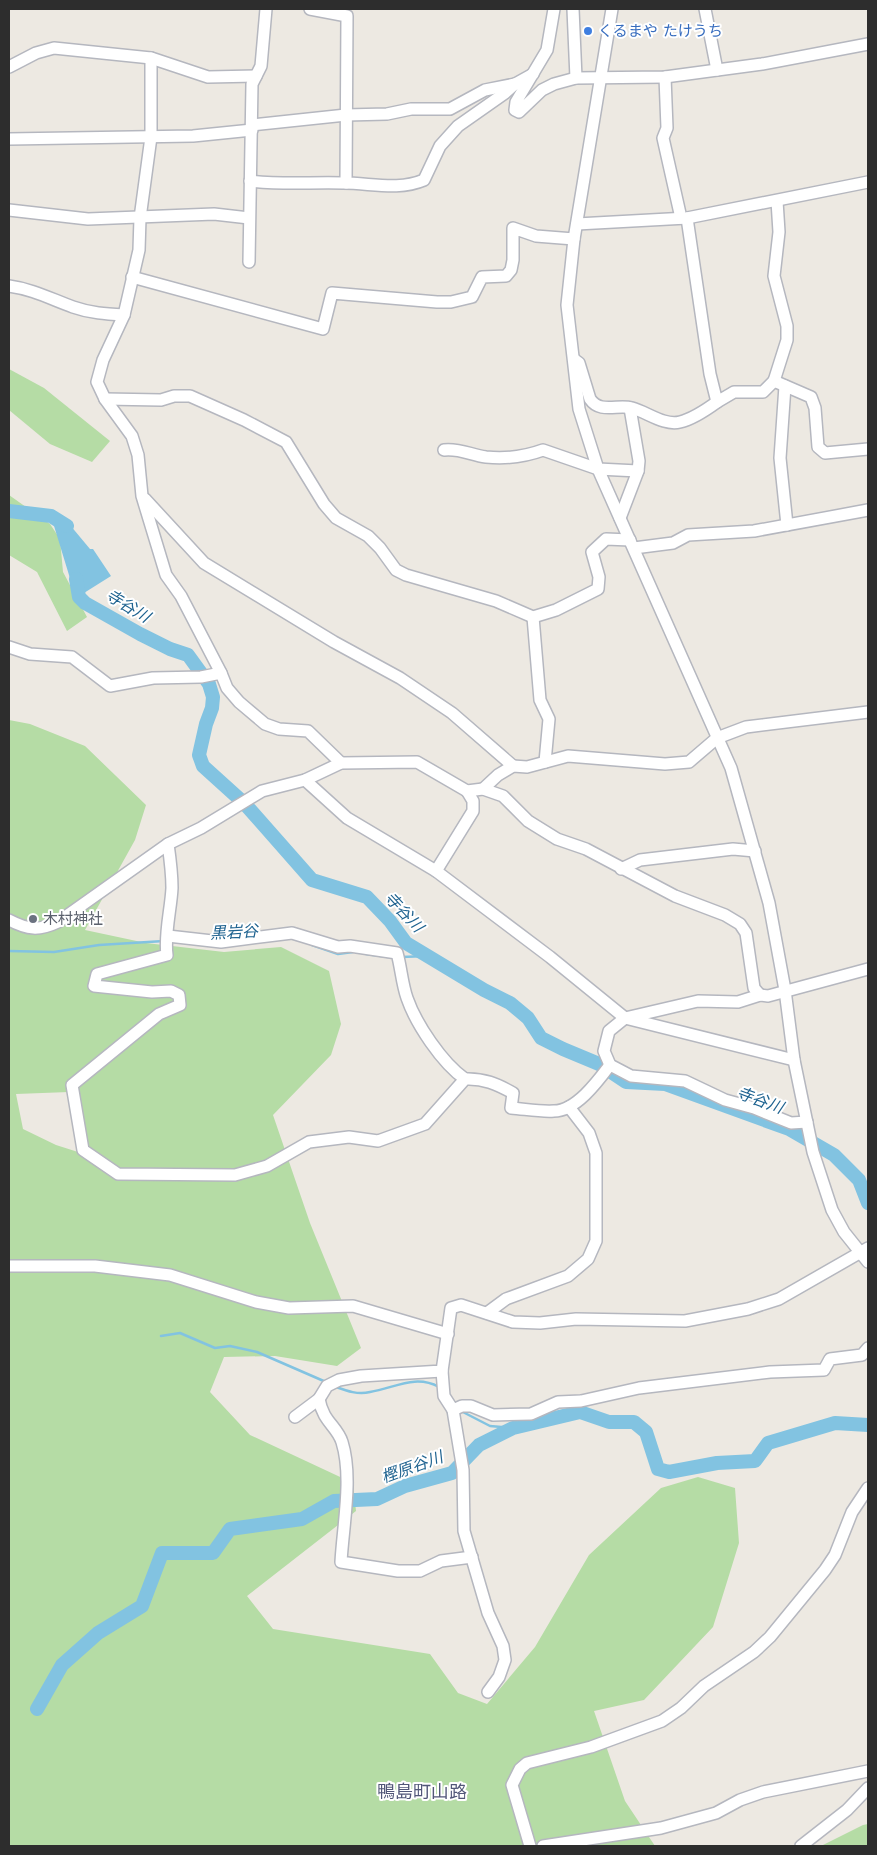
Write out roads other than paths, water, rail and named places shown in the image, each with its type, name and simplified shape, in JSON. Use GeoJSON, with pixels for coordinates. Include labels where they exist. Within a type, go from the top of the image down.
{"type":"FeatureCollection","features":[{"type":"Feature","properties":{"kind":"street"},"geometry":{"type":"LineString","coordinates":[[249,262],[252,84],[261,66],[266,9]]}},
{"type":"Feature","properties":{"kind":"street"},"geometry":{"type":"LineString","coordinates":[[310,9],[347,16],[346,183]]}},
{"type":"Feature","properties":{"kind":"street"},"geometry":{"type":"LineString","coordinates":[[554,9],[547,50],[516,102],[515,110],[519,112],[542,90],[554,84],[576,78],[665,77],[820,55],[868,44]]}},
{"type":"Feature","properties":{"kind":"street"},"geometry":{"type":"LineString","coordinates":[[573,9],[576,78]]}},
{"type":"Feature","properties":{"kind":"street"},"geometry":{"type":"LineString","coordinates":[[612,9],[574,240],[567,305],[579,409],[598,469],[731,768],[769,903],[785,990],[794,1060],[813,1152],[832,1210],[864,1251],[868,1262]]}},
{"type":"Feature","properties":{"kind":"street"},"geometry":{"type":"LineString","coordinates":[[705,9],[717,70]]}},
{"type":"Feature","properties":{"kind":"street"},"geometry":{"type":"LineString","coordinates":[[9,67],[36,53],[54,48],[152,58],[208,77],[256,76]]}},
{"type":"Feature","properties":{"kind":"street"},"geometry":{"type":"LineString","coordinates":[[152,58],[150,137],[140,218],[139,250],[124,314],[102,360],[97,382],[105,399],[132,436],[138,455],[142,496],[166,575],[181,596],[227,688],[265,724],[279,729],[308,731],[341,763]]}},
{"type":"Feature","properties":{"kind":"street"},"geometry":{"type":"LineString","coordinates":[[250,181],[279,185],[346,183],[395,187],[413,185],[424,180],[440,146],[458,126],[505,93],[514,84],[534,73]]}},
{"type":"Feature","properties":{"kind":"street"},"geometry":{"type":"LineString","coordinates":[[665,77],[667,128],[663,138],[684,218],[710,374],[717,402]]}},
{"type":"Feature","properties":{"kind":"street"},"geometry":{"type":"LineString","coordinates":[[9,139],[150,137],[346,115],[387,114],[411,109],[450,109],[485,90],[514,84]]}},
{"type":"Feature","properties":{"kind":"street"},"geometry":{"type":"LineString","coordinates":[[577,224],[684,218],[868,182]]}},
{"type":"Feature","properties":{"kind":"street"},"geometry":{"type":"LineString","coordinates":[[777,201],[780,232],[774,276],[787,326],[787,340],[780,384],[780,458],[787,525]]}},
{"type":"Feature","properties":{"kind":"street"},"geometry":{"type":"LineString","coordinates":[[9,210],[88,220],[214,214],[249,218]]}},
{"type":"Feature","properties":{"kind":"street"},"geometry":{"type":"LineString","coordinates":[[132,277],[323,329],[332,293],[451,302],[472,297],[482,277],[506,276],[511,270],[513,228],[536,236],[574,240]]}},
{"type":"Feature","properties":{"kind":"street"},"geometry":{"type":"LineString","coordinates":[[9,286],[39,292],[74,307],[99,314],[124,314]]}},
{"type":"Feature","properties":{"kind":"street"},"geometry":{"type":"LineString","coordinates":[[572,358],[579,363],[593,403],[610,409],[630,408],[659,419],[678,423],[697,415],[734,392],[763,392],[780,384],[811,397],[815,408],[818,447],[825,453],[868,449]]}},
{"type":"Feature","properties":{"kind":"street"},"geometry":{"type":"LineString","coordinates":[[105,399],[161,400],[174,396],[190,396],[244,420],[286,442],[324,504],[336,518],[368,536],[380,548],[396,570],[496,601],[533,617],[556,610],[598,589],[599,577],[592,552],[606,538],[632,544],[673,543],[688,535],[754,531],[868,510]]}},
{"type":"Feature","properties":{"kind":"street"},"geometry":{"type":"LineString","coordinates":[[620,518],[638,471],[639,461],[630,408]]}},
{"type":"Feature","properties":{"kind":"street"},"geometry":{"type":"LineString","coordinates":[[444,450],[452,449],[486,457],[525,457],[543,450],[598,469],[638,471]]}},
{"type":"Feature","properties":{"kind":"street"},"geometry":{"type":"LineString","coordinates":[[142,496],[204,564],[334,642],[400,678],[452,712],[513,766]]}},
{"type":"Feature","properties":{"kind":"street"},"geometry":{"type":"LineString","coordinates":[[533,617],[540,700],[549,719],[545,762]]}},
{"type":"Feature","properties":{"kind":"street"},"geometry":{"type":"LineString","coordinates":[[9,647],[30,654],[72,657],[110,686],[153,678],[204,676],[221,673]]}},
{"type":"Feature","properties":{"kind":"street"},"geometry":{"type":"LineString","coordinates":[[483,789],[498,775],[513,766],[527,766],[568,756],[665,764],[689,762],[718,738],[746,727],[868,712]]}},
{"type":"Feature","properties":{"kind":"street"},"geometry":{"type":"LineString","coordinates":[[9,920],[18,925],[42,930],[58,922],[168,844],[201,828],[243,801],[262,791],[305,780],[341,763],[417,762],[467,792],[473,801],[473,811],[436,871]]}},
{"type":"Feature","properties":{"kind":"street"},"geometry":{"type":"LineString","coordinates":[[305,780],[347,818],[436,871],[550,957],[625,1018],[794,1060]]}},
{"type":"Feature","properties":{"kind":"street"},"geometry":{"type":"LineString","coordinates":[[467,792],[483,789],[503,796],[528,821],[557,839],[586,849],[620,869],[675,896],[726,914],[740,924],[746,933],[754,988],[760,995]]}},
{"type":"Feature","properties":{"kind":"street"},"geometry":{"type":"LineString","coordinates":[[168,844],[172,886],[167,956],[97,974],[94,986],[152,992],[171,991],[179,996],[180,1005],[159,1014],[72,1085],[83,1150],[118,1174],[236,1175],[267,1166],[309,1142],[349,1137],[378,1141],[425,1124],[464,1079]]}},
{"type":"Feature","properties":{"kind":"street"},"geometry":{"type":"LineString","coordinates":[[620,869],[640,860],[733,849],[755,851]]}},
{"type":"Feature","properties":{"kind":"street"},"geometry":{"type":"LineString","coordinates":[[167,939],[221,942],[292,932],[338,947],[350,946],[399,958],[407,998],[433,1046],[453,1071],[464,1079],[477,1078],[492,1082],[513,1093],[511,1108],[556,1112],[569,1107],[593,1087],[607,1069],[604,1051],[609,1031],[625,1018],[698,1001],[738,1002],[760,995],[768,996],[868,969]]}},
{"type":"Feature","properties":{"kind":"street"},"geometry":{"type":"LineString","coordinates":[[607,1069],[631,1076],[685,1081],[725,1100],[808,1127]]}},
{"type":"Feature","properties":{"kind":"street"},"geometry":{"type":"LineString","coordinates":[[487,1314],[506,1299],[568,1276],[588,1259],[596,1241],[596,1153],[589,1133],[569,1107]]}},
{"type":"Feature","properties":{"kind":"street"},"geometry":{"type":"LineString","coordinates":[[488,1692],[499,1677],[505,1660],[503,1646],[488,1614],[464,1531],[462,1464],[457,1408],[443,1391],[442,1371],[451,1308],[461,1305],[513,1322],[576,1319],[685,1321],[779,1299],[864,1251]]}},
{"type":"Feature","properties":{"kind":"street"},"geometry":{"type":"LineString","coordinates":[[9,1266],[96,1266],[170,1275],[256,1302],[289,1308],[353,1306],[448,1334]]}},
{"type":"Feature","properties":{"kind":"street"},"geometry":{"type":"LineString","coordinates":[[457,1408],[472,1406],[493,1415],[531,1414],[558,1402],[581,1402],[639,1388],[770,1372],[824,1370],[830,1359],[862,1355],[868,1348]]}},
{"type":"Feature","properties":{"kind":"street"},"geometry":{"type":"LineString","coordinates":[[295,1418],[318,1399],[330,1385],[338,1380],[361,1376],[442,1371]]}},
{"type":"Feature","properties":{"kind":"street"},"geometry":{"type":"LineString","coordinates":[[318,1399],[321,1412],[342,1440],[348,1466],[341,1562],[398,1571],[420,1571],[441,1561],[472,1557]]}},
{"type":"Feature","properties":{"kind":"street"},"geometry":{"type":"LineString","coordinates":[[530,1846],[512,1785],[520,1769],[527,1763],[591,1747],[662,1721],[682,1708],[704,1686],[754,1652],[770,1637],[825,1570],[835,1555],[852,1512],[868,1488]]}},
{"type":"Feature","properties":{"kind":"street"},"geometry":{"type":"LineString","coordinates":[[544,1846],[661,1828],[716,1813],[740,1800],[763,1792],[868,1771]]}},
{"type":"Feature","properties":{"kind":"street"},"geometry":{"type":"LineString","coordinates":[[801,1846],[847,1810],[868,1788]]}},
{"type":"Feature","properties":{"kind":"water"},"geometry":{"type":"Polygon","coordinates":[[[51,516],[65,519],[90,549],[93,549],[111,576],[76,598],[51,516]]]}},
{"type":"Feature","properties":{"kind":"waterway","name":"寺谷川"},"geometry":{"type":"LineString","coordinates":[[9,511],[51,516],[67,526]]}},
{"type":"Feature","properties":{"kind":"waterway","name":"寺谷川"},"geometry":{"type":"LineString","coordinates":[[76,579],[79,597],[85,603],[140,634],[170,649],[188,655],[209,684],[213,697],[212,708],[206,724],[199,755],[203,766],[245,804],[312,880],[367,897],[390,921],[406,943],[484,990],[510,1003],[528,1018],[541,1038],[599,1064],[626,1082],[665,1084],[789,1129],[834,1155],[859,1180],[868,1203]]}},
{"type":"Feature","properties":{"kind":"waterway","name":"黒岩谷"},"geometry":{"type":"LineString","coordinates":[[9,951],[54,952],[99,945],[164,941]]}},
{"type":"Feature","properties":{"kind":"waterway","name":"黒岩谷"},"geometry":{"type":"LineString","coordinates":[[312,945],[338,954],[353,952]]}},
{"type":"Feature","properties":{"kind":"waterway","name":"黒岩谷"},"geometry":{"type":"LineString","coordinates":[[366,954],[388,957]]}},
{"type":"Feature","properties":{"kind":"waterway","name":"黒岩谷"},"geometry":{"type":"LineString","coordinates":[[401,957],[428,956]]}},
{"type":"Feature","properties":{"kind":"waterway"},"geometry":{"type":"LineString","coordinates":[[161,1336],[180,1333],[215,1348],[230,1346],[257,1352],[326,1382]]}},
{"type":"Feature","properties":{"kind":"waterway"},"geometry":{"type":"LineString","coordinates":[[336,1387],[357,1393],[366,1393],[413,1382],[430,1383],[439,1387]]}},
{"type":"Feature","properties":{"kind":"waterway"},"geometry":{"type":"LineString","coordinates":[[459,1410],[490,1426],[513,1428]]}},
{"type":"Feature","properties":{"kind":"waterway","name":"樫原谷川"},"geometry":{"type":"LineString","coordinates":[[37,1709],[62,1665],[98,1633],[142,1606],[162,1553],[213,1553],[230,1529],[302,1519],[334,1501],[377,1499],[405,1486],[452,1473],[479,1445],[513,1428],[580,1412],[609,1422],[634,1422],[646,1432],[658,1469],[669,1472],[717,1463],[755,1461],[768,1443],[835,1423],[868,1425]]}},
{"type":"Feature","properties":{"kind":"place","name":"くるまや たけうち"},"geometry":{"type":"Point","coordinates":[588,31]}},
{"type":"Feature","properties":{"kind":"place","name":"木村神社"},"geometry":{"type":"Point","coordinates":[33,919]}},
{"type":"Feature","properties":{"kind":"district","name":"鴨島町山路"},"geometry":{"type":"Point","coordinates":[422,1791]}}]}
